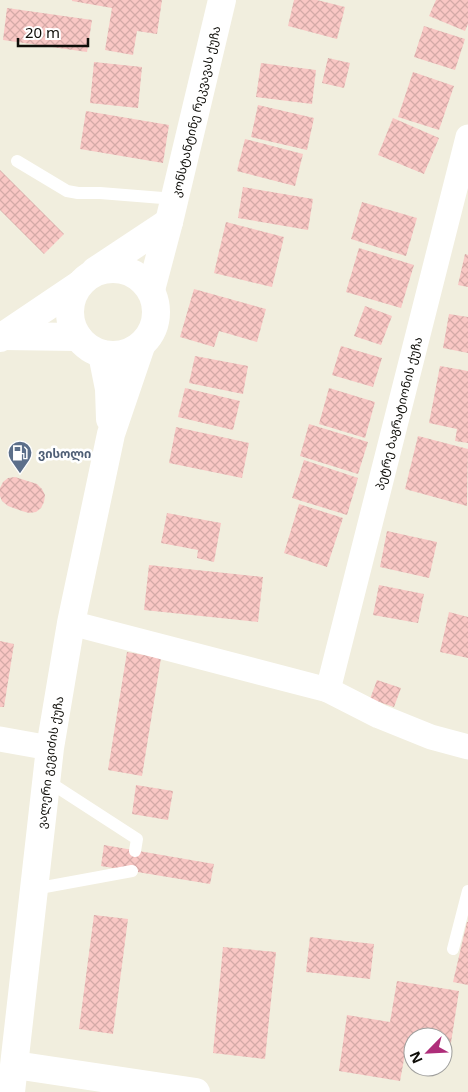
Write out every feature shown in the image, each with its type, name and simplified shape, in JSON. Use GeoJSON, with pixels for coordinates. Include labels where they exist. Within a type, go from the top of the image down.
{"type":"FeatureCollection","features":[{"type":"Feature","properties":{"kind":"street","name":"კონსტანტინე რეკვავას ქუჩა"},"geometry":{"type":"LineString","coordinates":[[151,290],[222,0]]}},
{"type":"Feature","properties":{"kind":"street","name":"პეტრე ბაგრატიონის ქუჩა"},"geometry":{"type":"LineString","coordinates":[[328,690],[468,137]]}},
{"type":"Feature","properties":{"kind":"street"},"geometry":{"type":"LineString","coordinates":[[1,336],[84,280],[172,210]]}},
{"type":"Feature","properties":{"kind":"street"},"geometry":{"type":"LineString","coordinates":[[106,269],[123,270],[139,277],[151,290],[157,309],[156,320],[153,330],[140,346],[129,353],[116,355],[102,354],[89,348],[78,337],[72,325],[70,311],[72,297],[84,280],[106,269]]}},
{"type":"Feature","properties":{"kind":"street"},"geometry":{"type":"LineString","coordinates":[[1,336],[78,337]]}},
{"type":"Feature","properties":{"kind":"street","name":"ვალერი გეგიძის ქუჩა"},"geometry":{"type":"LineString","coordinates":[[11,1092],[50,748],[71,623],[111,434],[140,346]]}},
{"type":"Feature","properties":{"kind":"street","name":"ვალერი გეგიძის ქუჩა"},"geometry":{"type":"LineString","coordinates":[[102,354],[109,389],[111,434]]}},
{"type":"Feature","properties":{"kind":"street"},"geometry":{"type":"LineString","coordinates":[[71,623],[328,690],[379,716],[431,737],[468,747]]}},
{"type":"Feature","properties":{"kind":"street"},"geometry":{"type":"LineString","coordinates":[[0,739],[50,748]]}},
{"type":"Feature","properties":{"kind":"street"},"geometry":{"type":"LineString","coordinates":[[15,1065],[196,1092]]}},
{"type":"Feature","properties":{"kind":"lane"},"geometry":{"type":"LineString","coordinates":[[17,161],[66,191],[78,194],[100,193],[172,210]]}},
{"type":"Feature","properties":{"kind":"lane"},"geometry":{"type":"LineString","coordinates":[[46,780],[137,839],[135,851]]}},
{"type":"Feature","properties":{"kind":"lane"},"geometry":{"type":"LineString","coordinates":[[34,889],[132,871]]}},
{"type":"Feature","properties":{"kind":"lane"},"geometry":{"type":"LineString","coordinates":[[453,949],[468,892]]}},
{"type":"Feature","properties":{"kind":"building"},"geometry":{"type":"Polygon","coordinates":[[[72,0],[162,0],[157,34],[137,31],[133,55],[105,50],[112,8],[72,0]]]}},
{"type":"Feature","properties":{"kind":"building"},"geometry":{"type":"Polygon","coordinates":[[[294,0],[317,0],[345,7],[337,39],[288,26],[294,0]]]}},
{"type":"Feature","properties":{"kind":"building"},"geometry":{"type":"Polygon","coordinates":[[[436,0],[468,0],[468,24],[465,31],[429,16],[436,0]]]}},
{"type":"Feature","properties":{"kind":"building"},"geometry":{"type":"Polygon","coordinates":[[[7,8],[92,20],[87,52],[3,40],[7,8]]]}},
{"type":"Feature","properties":{"kind":"building"},"geometry":{"type":"Polygon","coordinates":[[[424,26],[465,39],[455,70],[414,57],[424,26]]]}},
{"type":"Feature","properties":{"kind":"building"},"geometry":{"type":"Polygon","coordinates":[[[328,58],[350,63],[344,88],[322,83],[328,58]]]}},
{"type":"Feature","properties":{"kind":"building"},"geometry":{"type":"Polygon","coordinates":[[[94,62],[142,67],[138,108],[90,103],[94,62]]]}},
{"type":"Feature","properties":{"kind":"building"},"geometry":{"type":"Polygon","coordinates":[[[261,63],[316,70],[312,104],[256,97],[261,63]]]}},
{"type":"Feature","properties":{"kind":"building"},"geometry":{"type":"Polygon","coordinates":[[[413,72],[454,86],[439,130],[398,117],[413,72]]]}},
{"type":"Feature","properties":{"kind":"building"},"geometry":{"type":"Polygon","coordinates":[[[258,105],[314,118],[307,150],[251,137],[258,105]]]}},
{"type":"Feature","properties":{"kind":"building"},"geometry":{"type":"Polygon","coordinates":[[[86,111],[169,125],[163,163],[80,149],[86,111]]]}},
{"type":"Feature","properties":{"kind":"building"},"geometry":{"type":"Polygon","coordinates":[[[393,118],[439,138],[424,174],[378,155],[393,118]]]}},
{"type":"Feature","properties":{"kind":"building"},"geometry":{"type":"Polygon","coordinates":[[[245,139],[303,154],[295,186],[237,171],[245,139]]]}},
{"type":"Feature","properties":{"kind":"building"},"geometry":{"type":"Polygon","coordinates":[[[0,170],[64,234],[44,254],[0,210],[0,170]]]}},
{"type":"Feature","properties":{"kind":"building"},"geometry":{"type":"Polygon","coordinates":[[[243,187],[313,199],[308,230],[238,218],[243,187]]]}},
{"type":"Feature","properties":{"kind":"building"},"geometry":{"type":"Polygon","coordinates":[[[362,202],[417,218],[406,256],[351,239],[362,202]]]}},
{"type":"Feature","properties":{"kind":"building"},"geometry":{"type":"Polygon","coordinates":[[[226,222],[284,237],[272,287],[214,273],[226,222]]]}},
{"type":"Feature","properties":{"kind":"building"},"geometry":{"type":"Polygon","coordinates":[[[359,248],[414,265],[401,308],[346,292],[359,248]]]}},
{"type":"Feature","properties":{"kind":"building"},"geometry":{"type":"Polygon","coordinates":[[[465,254],[468,255],[468,287],[458,285],[465,254]]]}},
{"type":"Feature","properties":{"kind":"building"},"geometry":{"type":"Polygon","coordinates":[[[194,289],[266,309],[257,342],[219,331],[214,347],[180,337],[194,289]]]}},
{"type":"Feature","properties":{"kind":"building"},"geometry":{"type":"Polygon","coordinates":[[[365,306],[392,316],[381,345],[354,336],[365,306]]]}},
{"type":"Feature","properties":{"kind":"building"},"geometry":{"type":"Polygon","coordinates":[[[449,314],[468,317],[468,353],[443,348],[449,314]]]}},
{"type":"Feature","properties":{"kind":"building"},"geometry":{"type":"Polygon","coordinates":[[[341,346],[382,358],[373,387],[332,375],[341,346]]]}},
{"type":"Feature","properties":{"kind":"building"},"geometry":{"type":"Polygon","coordinates":[[[195,356],[248,366],[243,394],[189,383],[195,356]]]}},
{"type":"Feature","properties":{"kind":"building"},"geometry":{"type":"Polygon","coordinates":[[[440,366],[468,371],[468,443],[455,441],[457,429],[429,423],[440,366]]]}},
{"type":"Feature","properties":{"kind":"building"},"geometry":{"type":"Polygon","coordinates":[[[185,388],[240,401],[233,430],[178,417],[185,388]]]}},
{"type":"Feature","properties":{"kind":"building"},"geometry":{"type":"Polygon","coordinates":[[[329,388],[375,402],[365,438],[319,424],[329,388]]]}},
{"type":"Feature","properties":{"kind":"building"},"geometry":{"type":"Polygon","coordinates":[[[309,424],[368,442],[358,474],[300,456],[309,424]]]}},
{"type":"Feature","properties":{"kind":"building"},"geometry":{"type":"Polygon","coordinates":[[[176,427],[249,443],[242,478],[169,463],[176,427]]]}},
{"type":"Feature","properties":{"kind":"building"},"geometry":{"type":"Polygon","coordinates":[[[418,436],[468,449],[467,506],[405,489],[418,436]]]}},
{"type":"Feature","properties":{"kind":"building"},"geometry":{"type":"Polygon","coordinates":[[[304,460],[358,478],[347,515],[292,498],[304,460]]]}},
{"type":"Feature","properties":{"kind":"building"},"geometry":{"type":"Polygon","coordinates":[[[15,477],[37,484],[42,489],[45,495],[44,502],[36,512],[22,511],[8,506],[2,501],[0,488],[3,482],[8,478],[15,477]]]}},
{"type":"Feature","properties":{"kind":"building"},"geometry":{"type":"Polygon","coordinates":[[[299,504],[343,518],[327,567],[284,553],[299,504]]]}},
{"type":"Feature","properties":{"kind":"building"},"geometry":{"type":"Polygon","coordinates":[[[167,513],[221,523],[214,562],[197,558],[198,550],[161,543],[167,513]]]}},
{"type":"Feature","properties":{"kind":"building"},"geometry":{"type":"Polygon","coordinates":[[[387,531],[437,542],[429,578],[380,567],[387,531]]]}},
{"type":"Feature","properties":{"kind":"building"},"geometry":{"type":"Polygon","coordinates":[[[149,565],[263,577],[258,622],[144,610],[149,565]]]}},
{"type":"Feature","properties":{"kind":"building"},"geometry":{"type":"Polygon","coordinates":[[[379,585],[424,594],[418,623],[373,615],[379,585]]]}},
{"type":"Feature","properties":{"kind":"building"},"geometry":{"type":"Polygon","coordinates":[[[449,612],[468,617],[468,658],[440,652],[449,612]]]}},
{"type":"Feature","properties":{"kind":"building"},"geometry":{"type":"Polygon","coordinates":[[[0,641],[14,644],[4,707],[0,707],[0,641]]]}},
{"type":"Feature","properties":{"kind":"building"},"geometry":{"type":"Polygon","coordinates":[[[127,652],[161,658],[142,776],[108,770],[127,652]]]}},
{"type":"Feature","properties":{"kind":"building"},"geometry":{"type":"Polygon","coordinates":[[[377,680],[401,688],[394,707],[370,699],[377,680]]]}},
{"type":"Feature","properties":{"kind":"building"},"geometry":{"type":"Polygon","coordinates":[[[136,785],[173,791],[168,820],[132,814],[136,785]]]}},
{"type":"Feature","properties":{"kind":"building"},"geometry":{"type":"Polygon","coordinates":[[[104,845],[214,864],[210,884],[101,866],[104,845]]]}},
{"type":"Feature","properties":{"kind":"building"},"geometry":{"type":"Polygon","coordinates":[[[94,915],[128,919],[113,1034],[79,1029],[94,915]]]}},
{"type":"Feature","properties":{"kind":"building"},"geometry":{"type":"Polygon","coordinates":[[[468,922],[468,985],[453,982],[468,922]]]}},
{"type":"Feature","properties":{"kind":"building"},"geometry":{"type":"Polygon","coordinates":[[[310,937],[374,944],[370,979],[306,972],[310,937]]]}},
{"type":"Feature","properties":{"kind":"building"},"geometry":{"type":"Polygon","coordinates":[[[223,947],[276,952],[265,1059],[213,1053],[223,947]]]}},
{"type":"Feature","properties":{"kind":"building"},"geometry":{"type":"Polygon","coordinates":[[[397,981],[459,991],[453,1030],[453,1027],[403,1027],[403,1065],[400,1081],[339,1071],[347,1015],[390,1022],[397,981]]]}},
{"type":"Feature","properties":{"kind":"place","name":"ვისოლი"},"geometry":{"type":"Point","coordinates":[20,474]}}]}
